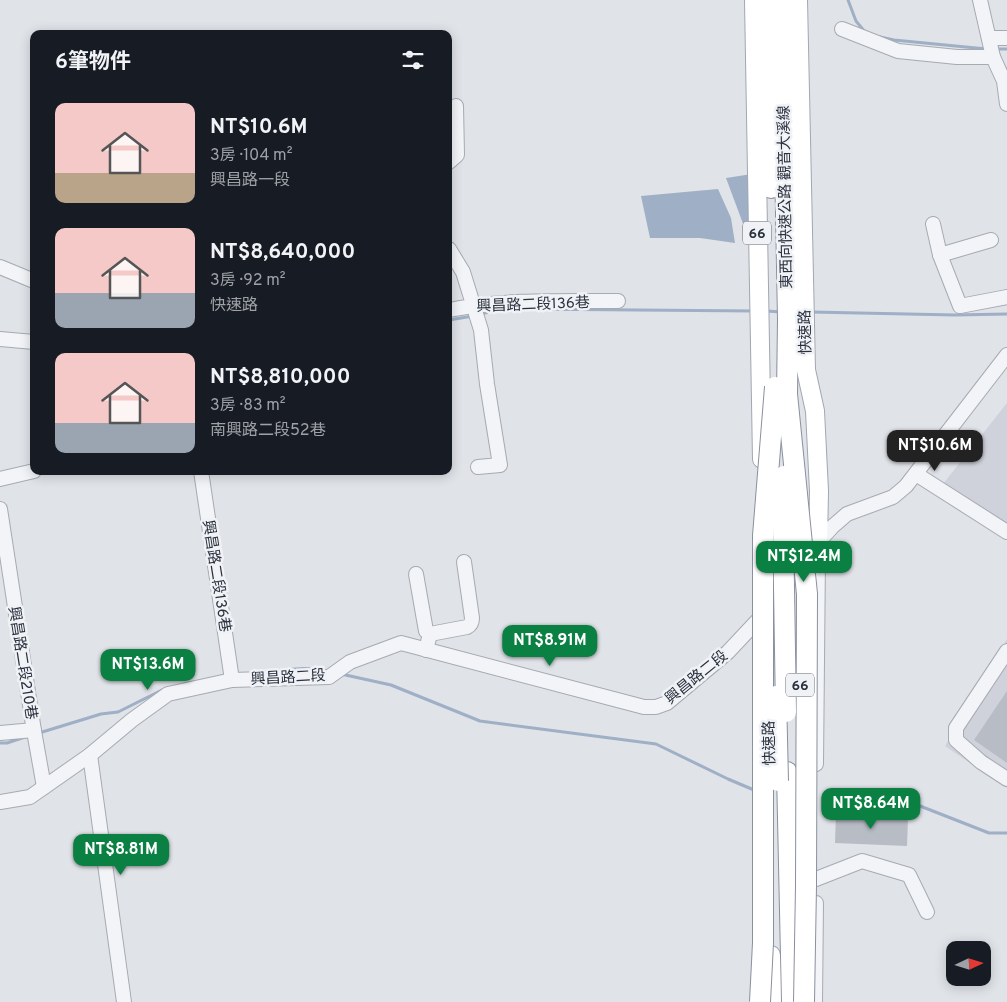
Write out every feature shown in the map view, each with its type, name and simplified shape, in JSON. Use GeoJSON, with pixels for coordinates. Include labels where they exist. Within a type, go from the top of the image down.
{"type":"FeatureCollection","features":[{"type":"Feature","properties":{"kind":"highway","name":"東西向快速公路 觀音大溪線"},"geometry":{"type":"LineString","coordinates":[[767,0],[775,310],[781,390]]}},
{"type":"Feature","properties":{"kind":"highway","name":"東西向快速公路 觀音大溪線"},"geometry":{"type":"LineString","coordinates":[[781,390],[788,320],[782,0]]}},
{"type":"Feature","properties":{"kind":"highway"},"geometry":{"type":"LineString","coordinates":[[781,390],[776,646],[793,1002]]}},
{"type":"Feature","properties":{"kind":"highway","name":"66"},"geometry":{"type":"LineString","coordinates":[[758,1002],[763,943],[763,536],[781,390]]}},
{"type":"Feature","properties":{"kind":"highway","name":"66"},"geometry":{"type":"LineString","coordinates":[[781,390],[807,594],[804,1002]]}},
{"type":"Feature","properties":{"kind":"highway"},"geometry":{"type":"LineString","coordinates":[[779,1002],[783,776]]}},
{"type":"Feature","properties":{"kind":"main road","name":"快速路"},"geometry":{"type":"LineString","coordinates":[[754,0],[762,485],[766,537],[762,613],[772,1002]]}},
{"type":"Feature","properties":{"kind":"main road","name":"快速路"},"geometry":{"type":"LineString","coordinates":[[793,1002],[798,958],[800,642],[804,590],[818,542],[815,411],[806,370],[798,0]]}},
{"type":"Feature","properties":{"kind":"main road"},"geometry":{"type":"LineString","coordinates":[[798,935],[816,897]]}},
{"type":"Feature","properties":{"kind":"street"},"geometry":{"type":"LineString","coordinates":[[980,0],[993,58],[1004,81],[1007,104]]}},
{"type":"Feature","properties":{"kind":"street"},"geometry":{"type":"LineString","coordinates":[[842,29],[898,50],[957,57],[993,58]]}},
{"type":"Feature","properties":{"kind":"street"},"geometry":{"type":"LineString","coordinates":[[989,38],[1007,38]]}},
{"type":"Feature","properties":{"kind":"street"},"geometry":{"type":"LineString","coordinates":[[452,159],[456,155],[456,106]]}},
{"type":"Feature","properties":{"kind":"street"},"geometry":{"type":"LineString","coordinates":[[933,224],[940,255],[960,306],[1007,297]]}},
{"type":"Feature","properties":{"kind":"street"},"geometry":{"type":"LineString","coordinates":[[940,255],[991,240]]}},
{"type":"Feature","properties":{"kind":"street"},"geometry":{"type":"LineString","coordinates":[[452,253],[463,272],[481,330],[487,384],[500,465],[478,467]]}},
{"type":"Feature","properties":{"kind":"street"},"geometry":{"type":"LineString","coordinates":[[0,267],[30,279]]}},
{"type":"Feature","properties":{"kind":"street","name":"興昌路二段136巷"},"geometry":{"type":"LineString","coordinates":[[452,309],[474,305],[521,301],[618,301]]}},
{"type":"Feature","properties":{"kind":"street"},"geometry":{"type":"LineString","coordinates":[[0,339],[30,342]]}},
{"type":"Feature","properties":{"kind":"street"},"geometry":{"type":"LineString","coordinates":[[762,613],[832,527],[847,514],[893,497],[906,486],[1007,355]]}},
{"type":"Feature","properties":{"kind":"street"},"geometry":{"type":"LineString","coordinates":[[0,479],[30,472]]}},
{"type":"Feature","properties":{"kind":"street"},"geometry":{"type":"LineString","coordinates":[[916,474],[1007,532]]}},
{"type":"Feature","properties":{"kind":"street","name":"興昌路二段136巷"},"geometry":{"type":"LineString","coordinates":[[202,475],[232,680]]}},
{"type":"Feature","properties":{"kind":"street","name":"興昌路二段210巷"},"geometry":{"type":"LineString","coordinates":[[0,509],[44,787]]}},
{"type":"Feature","properties":{"kind":"street","name":"快速路"},"geometry":{"type":"LineString","coordinates":[[815,1002],[818,542]]}},
{"type":"Feature","properties":{"kind":"street"},"geometry":{"type":"LineString","coordinates":[[430,634],[467,627],[472,623],[464,562]]}},
{"type":"Feature","properties":{"kind":"street"},"geometry":{"type":"LineString","coordinates":[[416,574],[426,630],[430,634]]}},
{"type":"Feature","properties":{"kind":"street","name":"快速路"},"geometry":{"type":"LineString","coordinates":[[758,1002],[762,613]]}},
{"type":"Feature","properties":{"kind":"street","name":"興昌路二段"},"geometry":{"type":"LineString","coordinates":[[0,802],[30,797],[90,755],[132,720],[168,694],[232,680],[329,677],[350,662],[401,643],[644,706],[656,707],[667,703],[728,652],[762,613]]}},
{"type":"Feature","properties":{"kind":"street"},"geometry":{"type":"LineString","coordinates":[[426,650],[430,634]]}},
{"type":"Feature","properties":{"kind":"street"},"geometry":{"type":"LineString","coordinates":[[1007,651],[956,728],[956,740],[981,762],[1007,779]]}},
{"type":"Feature","properties":{"kind":"street"},"geometry":{"type":"LineString","coordinates":[[0,732],[34,733]]}},
{"type":"Feature","properties":{"kind":"street"},"geometry":{"type":"LineString","coordinates":[[90,755],[124,1002]]}},
{"type":"Feature","properties":{"kind":"street"},"geometry":{"type":"LineString","coordinates":[[816,879],[862,861],[909,875],[927,912]]}},
{"type":"Feature","properties":{"kind":"shaded area"},"geometry":{"type":"Polygon","coordinates":[[[1007,403],[1007,533],[943,484],[1007,403]]]}},
{"type":"Feature","properties":{"kind":"shaded area"},"geometry":{"type":"Polygon","coordinates":[[[1007,639],[1007,788],[945,746],[1007,639]]]}},
{"type":"Feature","properties":{"kind":"water"},"geometry":{"type":"Polygon","coordinates":[[[752,174],[750,231],[745,229],[726,178],[752,174]]]}},
{"type":"Feature","properties":{"kind":"water"},"geometry":{"type":"Polygon","coordinates":[[[718,189],[731,218],[735,243],[700,238],[650,238],[641,196],[718,189]]]}},
{"type":"Feature","properties":{"kind":"building"},"geometry":{"type":"Polygon","coordinates":[[[1007,691],[1007,763],[974,740],[1007,691]]]}},
{"type":"Feature","properties":{"kind":"building"},"geometry":{"type":"Polygon","coordinates":[[[836,813],[908,817],[907,846],[835,843],[836,813]]]}},
{"type":"Feature","properties":{"kind":"waterway"},"geometry":{"type":"LineString","coordinates":[[848,0],[856,21],[865,32]]}},
{"type":"Feature","properties":{"kind":"waterway"},"geometry":{"type":"LineString","coordinates":[[880,37],[988,49]]}},
{"type":"Feature","properties":{"kind":"waterway"},"geometry":{"type":"LineString","coordinates":[[994,49],[1007,49]]}},
{"type":"Feature","properties":{"kind":"waterway"},"geometry":{"type":"LineString","coordinates":[[479,314],[507,309]]}},
{"type":"Feature","properties":{"kind":"waterway"},"geometry":{"type":"LineString","coordinates":[[521,309],[755,311]]}},
{"type":"Feature","properties":{"kind":"waterway"},"geometry":{"type":"LineString","coordinates":[[766,311],[782,312]]}},
{"type":"Feature","properties":{"kind":"waterway"},"geometry":{"type":"LineString","coordinates":[[811,312],[955,315],[1007,314]]}},
{"type":"Feature","properties":{"kind":"waterway"},"geometry":{"type":"LineString","coordinates":[[452,320],[473,316]]}},
{"type":"Feature","properties":{"kind":"waterway"},"geometry":{"type":"LineString","coordinates":[[264,672],[287,669],[325,671]]}},
{"type":"Feature","properties":{"kind":"waterway"},"geometry":{"type":"LineString","coordinates":[[341,674],[391,685],[480,721],[656,744],[754,790]]}},
{"type":"Feature","properties":{"kind":"waterway"},"geometry":{"type":"LineString","coordinates":[[39,733],[101,714],[118,712],[162,690]]}},
{"type":"Feature","properties":{"kind":"waterway"},"geometry":{"type":"LineString","coordinates":[[0,743],[7,743],[28,736]]}},
{"type":"Feature","properties":{"kind":"waterway"},"geometry":{"type":"LineString","coordinates":[[826,797],[863,790],[915,804],[989,833],[1007,833]]}}]}
